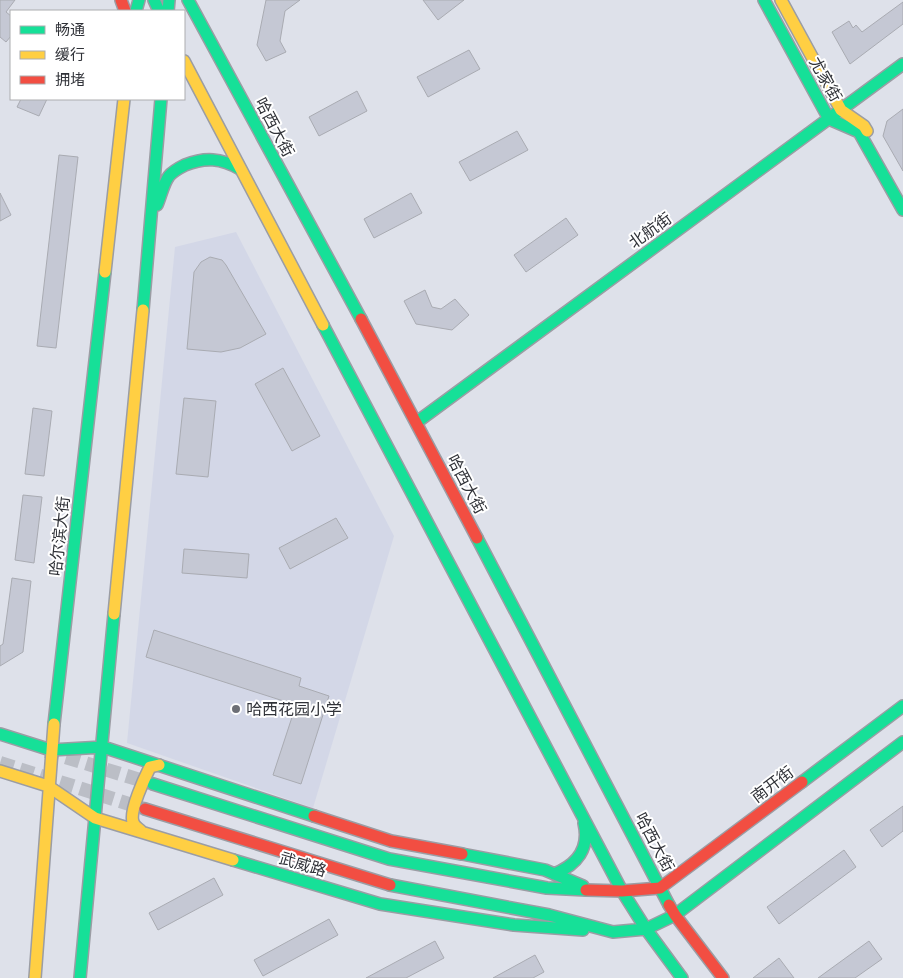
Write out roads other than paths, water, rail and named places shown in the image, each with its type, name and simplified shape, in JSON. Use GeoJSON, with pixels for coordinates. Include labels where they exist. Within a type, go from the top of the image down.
{"type":"FeatureCollection","features":[{"type":"Feature","properties":{"kind":"main road","name":"尤家街"},"geometry":{"type":"LineString","coordinates":[[764,0],[829,118],[859,132],[903,210]]}},
{"type":"Feature","properties":{"kind":"main road","name":"尤家街"},"geometry":{"type":"LineString","coordinates":[[781,0],[841,110],[864,126],[903,194]]}},
{"type":"Feature","properties":{"kind":"main road","name":"哈西大街"},"geometry":{"type":"LineString","coordinates":[[191,3],[417,422],[660,888],[676,915],[723,978]]}},
{"type":"Feature","properties":{"kind":"main road"},"geometry":{"type":"LineString","coordinates":[[185,63],[622,891],[646,929],[682,978]]}},
{"type":"Feature","properties":{"kind":"main road","name":"北航街"},"geometry":{"type":"LineString","coordinates":[[417,422],[903,64]]}},
{"type":"Feature","properties":{"kind":"main road","name":"哈尔滨大街"},"geometry":{"type":"LineString","coordinates":[[35,978],[51,750],[124,100]]}},
{"type":"Feature","properties":{"kind":"main road"},"geometry":{"type":"LineString","coordinates":[[80,978],[152,216],[161,100]]}},
{"type":"Feature","properties":{"kind":"main road"},"geometry":{"type":"LineString","coordinates":[[152,216],[170,175],[179,167],[195,160],[208,158],[221,159],[240,169]]}},
{"type":"Feature","properties":{"kind":"main road","name":"南开街"},"geometry":{"type":"LineString","coordinates":[[660,888],[903,706]]}},
{"type":"Feature","properties":{"kind":"main road","name":"武威路"},"geometry":{"type":"LineString","coordinates":[[0,734],[51,750],[103,747],[392,841],[545,870],[593,891]]}},
{"type":"Feature","properties":{"kind":"main road"},"geometry":{"type":"LineString","coordinates":[[676,915],[903,742]]}},
{"type":"Feature","properties":{"kind":"main road"},"geometry":{"type":"LineString","coordinates":[[141,832],[135,826],[132,818],[145,774],[150,767],[159,765]]}},
{"type":"Feature","properties":{"kind":"main road","name":"武威路"},"geometry":{"type":"LineString","coordinates":[[0,771],[48,786],[95,818],[380,904],[514,925],[613,932],[646,929],[676,915]]}},
{"type":"Feature","properties":{"kind":"main road","name":"武威路"},"geometry":{"type":"LineString","coordinates":[[153,784],[389,859],[547,888],[622,891],[660,888]]}},
{"type":"Feature","properties":{"kind":"main road","name":"武威路"},"geometry":{"type":"LineString","coordinates":[[145,808],[384,884],[549,915],[613,932]]}},
{"type":"Feature","properties":{"kind":"main road"},"geometry":{"type":"LineString","coordinates":[[554,874],[563,871],[574,862],[581,852],[587,838],[582,815]]}},
{"type":"Feature","properties":{"kind":"tunnel"},"geometry":{"type":"LineString","coordinates":[[46,751],[153,784]]}},
{"type":"Feature","properties":{"kind":"tunnel"},"geometry":{"type":"LineString","coordinates":[[0,763],[145,809]]}},
{"type":"Feature","properties":{"kind":"place","name":"哈西花园小学"},"geometry":{"type":"Point","coordinates":[236,709]}}]}
